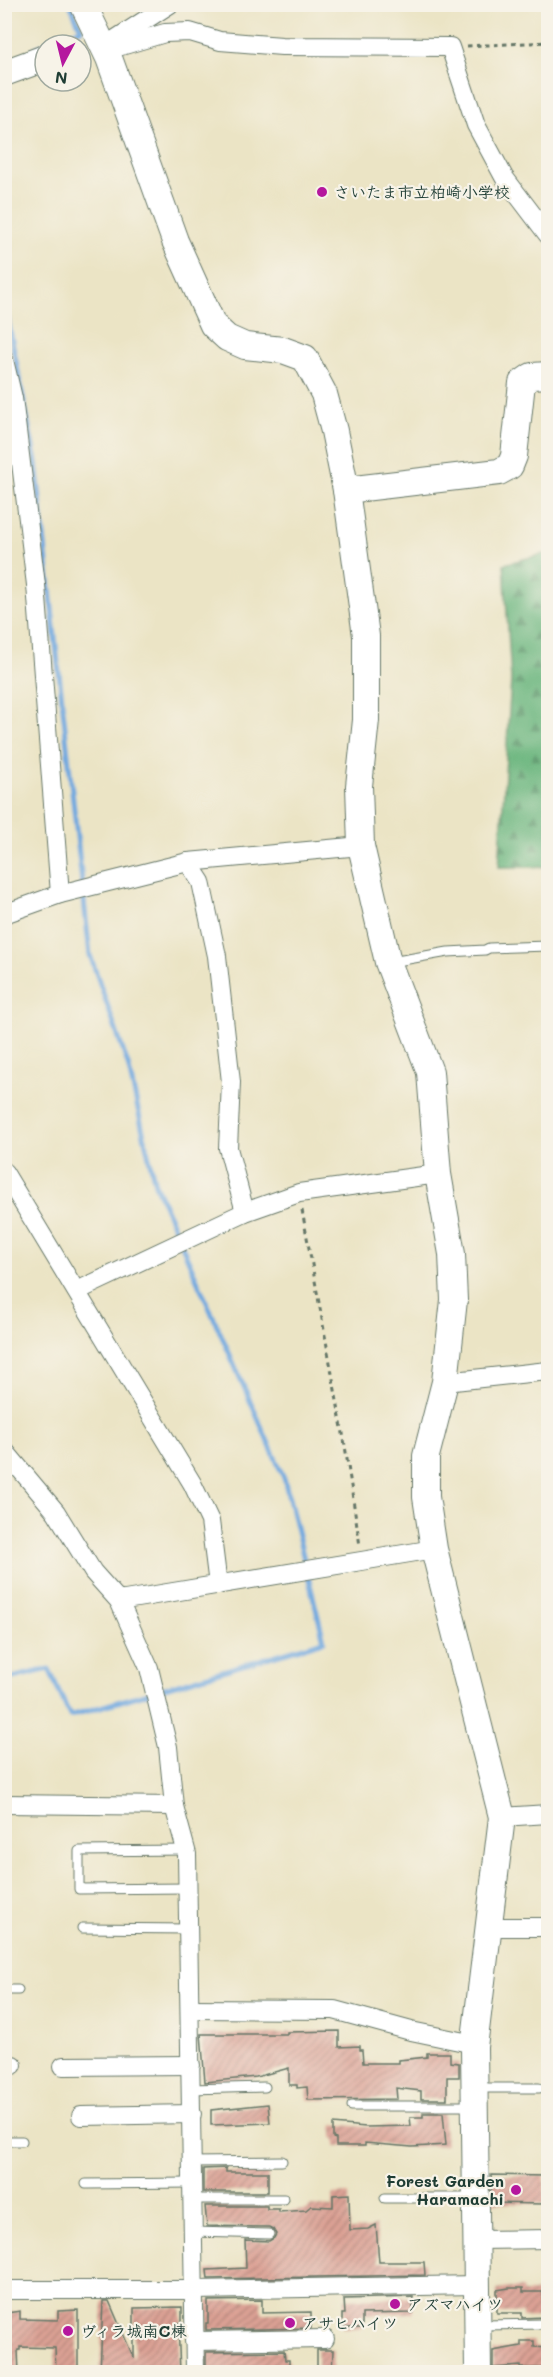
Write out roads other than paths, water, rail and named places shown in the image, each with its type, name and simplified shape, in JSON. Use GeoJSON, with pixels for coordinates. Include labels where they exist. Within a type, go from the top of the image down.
{"type":"FeatureCollection","features":[{"type":"Feature","properties":{"kind":"street"},"geometry":{"type":"LineString","coordinates":[[83,4],[94,43],[109,58],[175,241],[213,325],[227,338],[245,346],[284,350],[305,358],[324,394],[346,490],[366,636],[366,720],[359,786],[361,846],[388,962],[430,1072],[438,1174],[452,1254],[454,1300],[445,1382],[426,1456],[426,1497],[434,1549],[502,1817],[474,2044],[478,2373]]}},
{"type":"Feature","properties":{"kind":"street"},"geometry":{"type":"LineString","coordinates":[[94,43],[170,4]]}},
{"type":"Feature","properties":{"kind":"street"},"geometry":{"type":"LineString","coordinates":[[94,43],[121,46],[165,33],[190,32],[220,41],[282,46],[450,47],[476,125],[504,177],[549,235]]}},
{"type":"Feature","properties":{"kind":"street"},"geometry":{"type":"LineString","coordinates":[[4,73],[33,62]]}},
{"type":"Feature","properties":{"kind":"street"},"geometry":{"type":"LineString","coordinates":[[4,360],[13,398],[36,585],[60,894]]}},
{"type":"Feature","properties":{"kind":"street"},"geometry":{"type":"LineString","coordinates":[[346,490],[499,472],[510,466],[514,456],[522,383],[531,376],[549,375]]}},
{"type":"Feature","properties":{"kind":"street"},"geometry":{"type":"LineString","coordinates":[[4,914],[60,894],[188,862],[361,846]]}},
{"type":"Feature","properties":{"kind":"street"},"geometry":{"type":"LineString","coordinates":[[188,862],[201,882],[217,956],[231,1082],[228,1148],[245,1212]]}},
{"type":"Feature","properties":{"kind":"street"},"geometry":{"type":"LineString","coordinates":[[4,1172],[197,1492],[210,1521],[218,1585]]}},
{"type":"Feature","properties":{"kind":"street"},"geometry":{"type":"LineString","coordinates":[[77,1291],[245,1212],[299,1193],[438,1174]]}},
{"type":"Feature","properties":{"kind":"street"},"geometry":{"type":"LineString","coordinates":[[445,1382],[549,1371]]}},
{"type":"Feature","properties":{"kind":"street"},"geometry":{"type":"LineString","coordinates":[[4,1450],[56,1512],[93,1572],[119,1601],[149,1668],[168,1747],[174,1806],[186,1850],[188,1888],[195,2373]]}},
{"type":"Feature","properties":{"kind":"street"},"geometry":{"type":"LineString","coordinates":[[119,1601],[434,1549]]}},
{"type":"Feature","properties":{"kind":"street"},"geometry":{"type":"LineString","coordinates":[[4,1804],[174,1806]]}},
{"type":"Feature","properties":{"kind":"street"},"geometry":{"type":"LineString","coordinates":[[502,1817],[549,1814]]}},
{"type":"Feature","properties":{"kind":"street"},"geometry":{"type":"LineString","coordinates":[[490,1927],[549,1927]]}},
{"type":"Feature","properties":{"kind":"street"},"geometry":{"type":"LineString","coordinates":[[190,2009],[334,2010],[411,2031],[474,2044]]}},
{"type":"Feature","properties":{"kind":"street"},"geometry":{"type":"LineString","coordinates":[[63,2066],[191,2065]]}},
{"type":"Feature","properties":{"kind":"street"},"geometry":{"type":"LineString","coordinates":[[81,2116],[192,2114]]}},
{"type":"Feature","properties":{"kind":"street"},"geometry":{"type":"LineString","coordinates":[[477,2240],[549,2239]]}},
{"type":"Feature","properties":{"kind":"street"},"geometry":{"type":"LineString","coordinates":[[4,2290],[194,2290],[477,2284]]}},
{"type":"Feature","properties":{"kind":"street"},"geometry":{"type":"LineString","coordinates":[[194,2341],[325,2339]]}},
{"type":"Feature","properties":{"kind":"lane"},"geometry":{"type":"LineString","coordinates":[[388,962],[448,952],[549,946]]}},
{"type":"Feature","properties":{"kind":"lane"},"geometry":{"type":"LineString","coordinates":[[186,1850],[79,1851],[79,1889],[188,1888]]}},
{"type":"Feature","properties":{"kind":"lane"},"geometry":{"type":"LineString","coordinates":[[82,1928],[189,1929]]}},
{"type":"Feature","properties":{"kind":"lane"},"geometry":{"type":"LineString","coordinates":[[4,1989],[18,1990]]}},
{"type":"Feature","properties":{"kind":"lane"},"geometry":{"type":"LineString","coordinates":[[191,2089],[265,2087]]}},
{"type":"Feature","properties":{"kind":"lane"},"geometry":{"type":"LineString","coordinates":[[352,2106],[475,2097],[539,2088]]}},
{"type":"Feature","properties":{"kind":"lane"},"geometry":{"type":"LineString","coordinates":[[4,2141],[22,2141]]}},
{"type":"Feature","properties":{"kind":"lane"},"geometry":{"type":"LineString","coordinates":[[192,2162],[282,2161]]}},
{"type":"Feature","properties":{"kind":"lane"},"geometry":{"type":"LineString","coordinates":[[86,2184],[284,2199]]}},
{"type":"Feature","properties":{"kind":"lane"},"geometry":{"type":"LineString","coordinates":[[385,2198],[476,2198]]}},
{"type":"Feature","properties":{"kind":"lane"},"geometry":{"type":"LineString","coordinates":[[193,2232],[269,2234]]}},
{"type":"Feature","properties":{"kind":"lane"},"geometry":{"type":"LineString","coordinates":[[478,2325],[543,2324]]}},
{"type":"Feature","properties":{"kind":"waterway"},"geometry":{"type":"LineString","coordinates":[[70,4],[81,29],[72,33]]}},
{"type":"Feature","properties":{"kind":"waterway"},"geometry":{"type":"LineString","coordinates":[[4,300],[36,463],[90,955],[128,1065],[155,1184],[284,1478],[324,1641],[70,1716],[49,1669],[4,1680]]}},
{"type":"Feature","properties":{"kind":"place","name":"さいたま市立柏崎小学校"},"geometry":{"type":"Point","coordinates":[322,192]}},
{"type":"Feature","properties":{"kind":"place","name":"Forest Garden Haramachi"},"geometry":{"type":"Point","coordinates":[516,2190]}},
{"type":"Feature","properties":{"kind":"place","name":"アズマハイツ"},"geometry":{"type":"Point","coordinates":[395,2304]}},
{"type":"Feature","properties":{"kind":"place","name":"アサヒハイツ"},"geometry":{"type":"Point","coordinates":[290,2323]}},
{"type":"Feature","properties":{"kind":"place","name":"ヴィラ城南C棟"},"geometry":{"type":"Point","coordinates":[68,2331]}}]}
